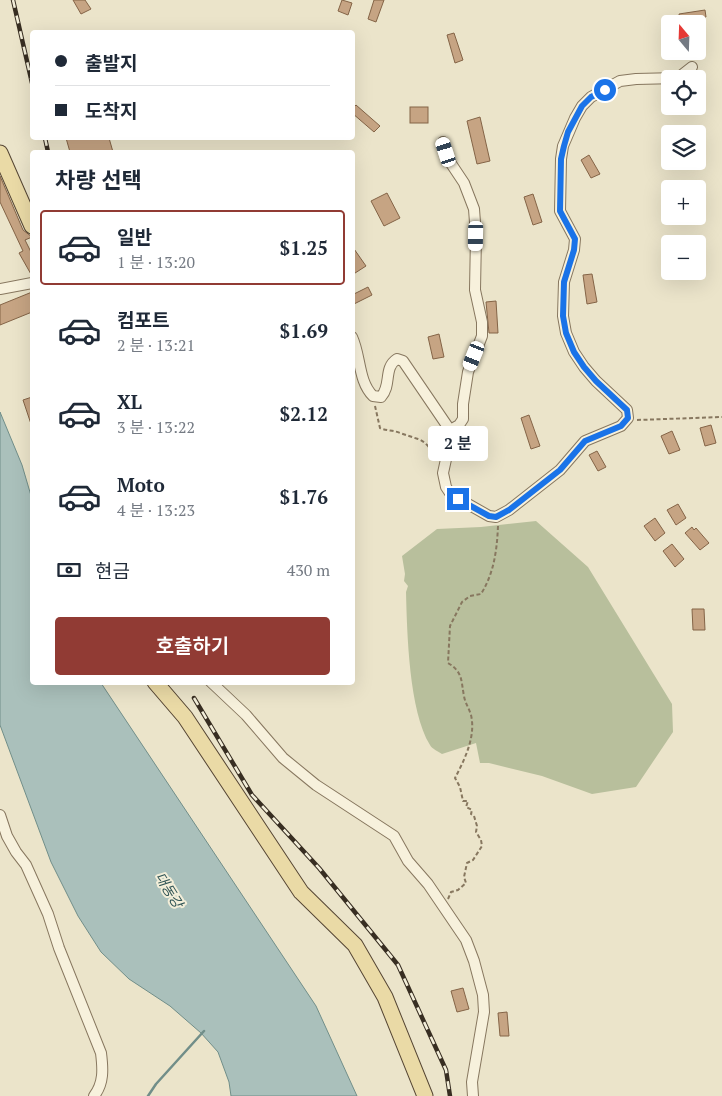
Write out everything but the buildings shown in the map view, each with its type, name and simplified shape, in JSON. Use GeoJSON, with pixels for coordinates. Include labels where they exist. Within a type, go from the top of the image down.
{"type":"FeatureCollection","features":[{"type":"Feature","properties":{"kind":"main road"},"geometry":{"type":"LineString","coordinates":[[0,153],[30,221]]}},
{"type":"Feature","properties":{"kind":"main road"},"geometry":{"type":"LineString","coordinates":[[158,685],[185,717],[301,892],[355,945],[385,997],[426,1096]]}},
{"type":"Feature","properties":{"kind":"street"},"geometry":{"type":"LineString","coordinates":[[355,343],[358,349],[363,379],[367,390],[373,396],[381,396],[386,391],[388,370],[391,362],[397,359],[403,361],[450,430],[450,441],[443,473],[446,487],[450,493],[489,516],[496,517],[509,510],[560,470],[585,441],[621,426],[628,418],[627,410],[584,367],[574,352],[566,333],[563,316],[564,282],[574,250],[575,239],[560,211],[562,153],[568,132],[575,118],[582,106],[591,97],[620,81],[678,78],[692,67]]}},
{"type":"Feature","properties":{"kind":"street"},"geometry":{"type":"LineString","coordinates":[[443,142],[450,162],[464,184],[474,209],[476,236],[475,290],[482,322],[482,336],[468,372],[463,404],[463,419],[459,425],[450,430]]}},
{"type":"Feature","properties":{"kind":"street"},"geometry":{"type":"LineString","coordinates":[[0,289],[30,283]]}},
{"type":"Feature","properties":{"kind":"street"},"geometry":{"type":"LineString","coordinates":[[214,685],[246,715],[283,758],[316,785],[394,836],[408,861],[428,884],[466,940],[483,995],[484,1012],[472,1082],[473,1096]]}},
{"type":"Feature","properties":{"kind":"street"},"geometry":{"type":"LineString","coordinates":[[0,815],[7,836],[26,865],[48,914],[59,948],[101,1054],[102,1080],[94,1096]]}},
{"type":"Feature","properties":{"kind":"path"},"geometry":{"type":"LineString","coordinates":[[373,396],[380,428],[419,439],[430,446],[436,454],[436,462],[443,473]]}},
{"type":"Feature","properties":{"kind":"path"},"geometry":{"type":"LineString","coordinates":[[628,418],[642,421],[722,417]]}},
{"type":"Feature","properties":{"kind":"path"},"geometry":{"type":"LineString","coordinates":[[442,907],[452,892],[458,890],[466,883],[464,877],[467,863],[473,860],[482,846],[482,840],[476,832],[477,826],[474,816],[471,814],[472,810],[466,807],[468,801],[463,801],[456,778],[473,732],[471,714],[465,703],[462,679],[457,668],[448,663],[448,637],[450,626],[462,602],[470,596],[481,594],[488,582],[495,559],[498,526],[496,517]]}},
{"type":"Feature","properties":{"kind":"green space"},"geometry":{"type":"Polygon","coordinates":[[[536,521],[588,567],[672,704],[673,732],[636,787],[592,794],[542,776],[489,763],[480,763],[476,743],[442,754],[431,746],[423,730],[413,692],[406,609],[408,586],[404,581],[405,574],[402,556],[437,529],[481,527],[536,521]]]}},
{"type":"Feature","properties":{"kind":"water","name":"대동강"},"geometry":{"type":"Polygon","coordinates":[[[0,412],[22,465],[30,492],[30,685],[102,685],[316,1006],[357,1096],[231,1096],[229,1082],[218,1052],[201,1033],[170,1006],[129,979],[101,952],[78,916],[51,862],[0,725],[0,412]]]}},
{"type":"Feature","properties":{"kind":"waterway"},"geometry":{"type":"LineString","coordinates":[[148,1096],[156,1084],[204,1031]]}},
{"type":"Feature","properties":{"kind":"railway"},"geometry":{"type":"LineString","coordinates":[[13,0],[30,74]]}},
{"type":"Feature","properties":{"kind":"railway"},"geometry":{"type":"LineString","coordinates":[[45,140],[48,150]]}},
{"type":"Feature","properties":{"kind":"railway"},"geometry":{"type":"LineString","coordinates":[[194,698],[252,795],[319,868],[398,965],[446,1070],[450,1096]]}},
{"type":"Feature","properties":{"kind":"route"},"geometry":{"type":"LineString","coordinates":[[458,499],[489,516],[496,517],[509,510],[532,490],[560,470],[585,441],[621,426],[628,418],[627,410],[596,381],[574,352],[566,333],[563,316],[565,272],[574,250],[575,239],[560,211],[561,159],[568,132],[582,106],[591,97],[605,90]]}}]}
